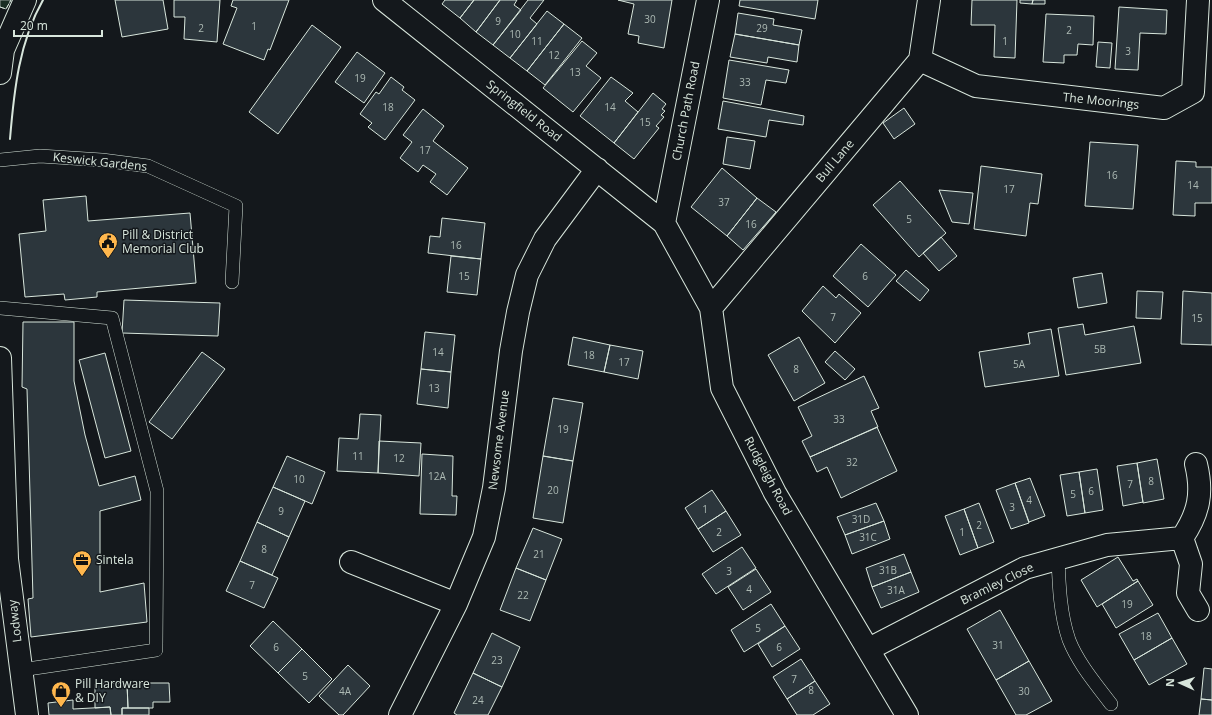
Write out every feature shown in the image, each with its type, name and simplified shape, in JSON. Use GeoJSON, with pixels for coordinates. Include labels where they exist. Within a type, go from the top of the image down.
{"type":"FeatureCollection","features":[{"type":"Feature","properties":{"kind":"street"},"geometry":{"type":"LineString","coordinates":[[0,73],[2,50],[25,0]]}},
{"type":"Feature","properties":{"kind":"street","name":"Springfield Road"},"geometry":{"type":"LineString","coordinates":[[384,0],[664,223]]}},
{"type":"Feature","properties":{"kind":"street","name":"Church Path Road"},"geometry":{"type":"LineString","coordinates":[[664,223],[708,0]]}},
{"type":"Feature","properties":{"kind":"street"},"geometry":{"type":"LineString","coordinates":[[920,60],[928,0]]}},
{"type":"Feature","properties":{"kind":"street","name":"The Moorings"},"geometry":{"type":"LineString","coordinates":[[920,60],[976,86],[1164,108],[1193,92],[1198,0]]}},
{"type":"Feature","properties":{"kind":"street","name":"Bull Lane"},"geometry":{"type":"LineString","coordinates":[[711,308],[920,60]]}},
{"type":"Feature","properties":{"kind":"street","name":"Newsome Avenue"},"geometry":{"type":"LineString","coordinates":[[400,715],[456,604],[484,537],[494,488],[511,351],[527,275],[545,239],[597,169]]}},
{"type":"Feature","properties":{"kind":"street","name":"Rudgleigh Road"},"geometry":{"type":"LineString","coordinates":[[664,223],[711,308],[722,388],[775,493],[907,715]]}},
{"type":"Feature","properties":{"kind":"street","name":"Lodway"},"geometry":{"type":"LineString","coordinates":[[0,358],[4,559],[27,715]]}},
{"type":"Feature","properties":{"kind":"street"},"geometry":{"type":"LineString","coordinates":[[1196,464],[1200,481],[1200,494],[1193,523],[1182,538],[1190,564],[1188,593],[1198,610]]}},
{"type":"Feature","properties":{"kind":"street","name":"Bramley Close"},"geometry":{"type":"LineString","coordinates":[[869,649],[1025,568],[1106,545],[1182,538]]}},
{"type":"Feature","properties":{"kind":"street"},"geometry":{"type":"LineString","coordinates":[[351,562],[456,604]]}},
{"type":"Feature","properties":{"kind":"lane","name":"Keswick Gardens"},"geometry":{"type":"LineString","coordinates":[[0,160],[40,156],[102,160],[148,166],[236,206],[232,282]]}},
{"type":"Feature","properties":{"kind":"lane"},"geometry":{"type":"LineString","coordinates":[[0,308],[112,318],[156,491],[156,650],[21,670]]}},
{"type":"Feature","properties":{"kind":"lane"},"geometry":{"type":"LineString","coordinates":[[1058,558],[1060,597],[1069,640],[1084,666],[1111,704]]}},
{"type":"Feature","properties":{"kind":"green space"},"geometry":{"type":"Polygon","coordinates":[[[0,0],[11,0],[6,9],[0,7],[0,0]]]}},
{"type":"Feature","properties":{"kind":"building"},"geometry":{"type":"Polygon","coordinates":[[[115,0],[163,0],[168,29],[122,37],[115,0]]]}},
{"type":"Feature","properties":{"kind":"building"},"geometry":{"type":"Polygon","coordinates":[[[174,0],[220,0],[217,42],[184,39],[185,17],[174,17],[174,0]]]}},
{"type":"Feature","properties":{"kind":"building"},"geometry":{"type":"Polygon","coordinates":[[[233,0],[289,0],[270,50],[268,49],[264,60],[223,44],[237,8],[231,6],[233,0]]]}},
{"type":"Feature","properties":{"kind":"building"},"geometry":{"type":"Polygon","coordinates":[[[445,0],[474,0],[460,18],[442,4],[445,0]]]}},
{"type":"Feature","properties":{"kind":"building"},"geometry":{"type":"Polygon","coordinates":[[[474,0],[500,0],[476,32],[460,18],[474,0]]]}},
{"type":"Feature","properties":{"kind":"building"},"geometry":{"type":"Polygon","coordinates":[[[500,0],[517,0],[514,5],[521,10],[493,45],[476,32],[500,0]]]}},
{"type":"Feature","properties":{"kind":"building"},"geometry":{"type":"Polygon","coordinates":[[[528,0],[544,0],[530,18],[537,24],[510,58],[493,45],[528,0]]]}},
{"type":"Feature","properties":{"kind":"building"},"geometry":{"type":"Polygon","coordinates":[[[618,0],[672,0],[664,48],[638,43],[639,36],[628,34],[634,4],[618,0]]]}},
{"type":"Feature","properties":{"kind":"building"},"geometry":{"type":"Polygon","coordinates":[[[740,0],[818,0],[815,19],[739,6],[740,0]]]}},
{"type":"Feature","properties":{"kind":"building"},"geometry":{"type":"Polygon","coordinates":[[[972,0],[1017,0],[1015,58],[994,57],[995,25],[971,25],[972,0]]]}},
{"type":"Feature","properties":{"kind":"building"},"geometry":{"type":"Polygon","coordinates":[[[1020,0],[1033,0],[1032,4],[1020,3],[1020,0]]]}},
{"type":"Feature","properties":{"kind":"building"},"geometry":{"type":"Polygon","coordinates":[[[1033,0],[1045,0],[1045,4],[1032,4],[1033,0]]]}},
{"type":"Feature","properties":{"kind":"building"},"geometry":{"type":"Polygon","coordinates":[[[1119,7],[1167,10],[1166,34],[1140,33],[1138,70],[1115,69],[1119,7]]]}},
{"type":"Feature","properties":{"kind":"building"},"geometry":{"type":"Polygon","coordinates":[[[547,11],[564,24],[527,71],[510,58],[547,11]]]}},
{"type":"Feature","properties":{"kind":"building"},"geometry":{"type":"Polygon","coordinates":[[[738,13],[774,19],[773,25],[802,30],[799,45],[735,34],[738,13]]]}},
{"type":"Feature","properties":{"kind":"building"},"geometry":{"type":"Polygon","coordinates":[[[1046,14],[1094,16],[1093,45],[1078,44],[1077,55],[1064,55],[1064,63],[1043,62],[1046,14]]]}},
{"type":"Feature","properties":{"kind":"building"},"geometry":{"type":"Polygon","coordinates":[[[564,24],[582,38],[545,85],[527,71],[564,24]]]}},
{"type":"Feature","properties":{"kind":"building"},"geometry":{"type":"Polygon","coordinates":[[[312,25],[341,47],[278,134],[249,112],[312,25]]]}},
{"type":"Feature","properties":{"kind":"building"},"geometry":{"type":"Polygon","coordinates":[[[735,34],[799,45],[797,62],[768,57],[767,63],[730,57],[735,34]]]}},
{"type":"Feature","properties":{"kind":"building"},"geometry":{"type":"Polygon","coordinates":[[[582,41],[597,53],[586,66],[601,78],[573,112],[543,88],[582,41]]]}},
{"type":"Feature","properties":{"kind":"building"},"geometry":{"type":"Polygon","coordinates":[[[1098,42],[1112,43],[1110,68],[1096,67],[1098,42]]]}},
{"type":"Feature","properties":{"kind":"building"},"geometry":{"type":"Polygon","coordinates":[[[357,52],[385,73],[364,103],[335,82],[357,52]]]}},
{"type":"Feature","properties":{"kind":"building"},"geometry":{"type":"Polygon","coordinates":[[[729,60],[789,70],[786,83],[766,80],[761,105],[723,98],[729,60]]]}},
{"type":"Feature","properties":{"kind":"building"},"geometry":{"type":"Polygon","coordinates":[[[391,77],[404,87],[402,90],[415,100],[385,140],[368,127],[372,123],[360,114],[376,92],[379,94],[391,77]]]}},
{"type":"Feature","properties":{"kind":"building"},"geometry":{"type":"Polygon","coordinates":[[[611,77],[633,93],[625,101],[638,112],[614,143],[580,116],[611,77]]]}},
{"type":"Feature","properties":{"kind":"building"},"geometry":{"type":"Polygon","coordinates":[[[653,93],[666,104],[662,109],[665,111],[661,115],[664,117],[656,126],[659,128],[634,159],[614,143],[653,93]]]}},
{"type":"Feature","properties":{"kind":"building"},"geometry":{"type":"Polygon","coordinates":[[[723,101],[804,116],[803,125],[769,120],[766,137],[718,129],[723,101]]]}},
{"type":"Feature","properties":{"kind":"building"},"geometry":{"type":"Polygon","coordinates":[[[904,108],[915,124],[894,139],[883,123],[904,108]]]}},
{"type":"Feature","properties":{"kind":"building"},"geometry":{"type":"Polygon","coordinates":[[[423,109],[444,126],[433,141],[468,168],[447,195],[430,182],[436,174],[423,165],[418,172],[400,158],[412,142],[403,135],[423,109]]]}},
{"type":"Feature","properties":{"kind":"building"},"geometry":{"type":"Polygon","coordinates":[[[727,137],[755,141],[750,169],[723,164],[727,137]]]}},
{"type":"Feature","properties":{"kind":"building"},"geometry":{"type":"Polygon","coordinates":[[[1090,142],[1138,145],[1133,209],[1085,206],[1090,142]]]}},
{"type":"Feature","properties":{"kind":"building"},"geometry":{"type":"Polygon","coordinates":[[[1176,161],[1196,162],[1196,167],[1212,167],[1212,203],[1195,203],[1195,216],[1173,215],[1176,161]]]}},
{"type":"Feature","properties":{"kind":"building"},"geometry":{"type":"Polygon","coordinates":[[[981,166],[1042,174],[1038,204],[1030,203],[1026,236],[974,229],[981,166]]]}},
{"type":"Feature","properties":{"kind":"building"},"geometry":{"type":"Polygon","coordinates":[[[722,168],[757,198],[727,236],[691,207],[722,168]]]}},
{"type":"Feature","properties":{"kind":"building"},"geometry":{"type":"Polygon","coordinates":[[[900,181],[946,233],[919,257],[873,205],[900,181]]]}},
{"type":"Feature","properties":{"kind":"building"},"geometry":{"type":"Polygon","coordinates":[[[939,190],[973,193],[969,224],[952,222],[939,190]]]}},
{"type":"Feature","properties":{"kind":"building","name":"Pill & District Memorial Club"},"geometry":{"type":"Polygon","coordinates":[[[86,196],[88,221],[190,213],[196,283],[97,292],[97,297],[65,300],[64,294],[25,297],[19,234],[46,231],[43,200],[86,196]]]}},
{"type":"Feature","properties":{"kind":"building"},"geometry":{"type":"Polygon","coordinates":[[[757,198],[776,212],[743,250],[727,236],[757,198]]]}},
{"type":"Feature","properties":{"kind":"building"},"geometry":{"type":"Polygon","coordinates":[[[442,218],[485,223],[481,259],[428,253],[430,236],[440,237],[442,218]]]}},
{"type":"Feature","properties":{"kind":"building"},"geometry":{"type":"Polygon","coordinates":[[[941,237],[957,256],[939,271],[923,253],[941,237]]]}},
{"type":"Feature","properties":{"kind":"building"},"geometry":{"type":"Polygon","coordinates":[[[861,244],[896,275],[868,307],[833,276],[861,244]]]}},
{"type":"Feature","properties":{"kind":"building"},"geometry":{"type":"Polygon","coordinates":[[[451,256],[481,259],[477,295],[447,292],[451,256]]]}},
{"type":"Feature","properties":{"kind":"building"},"geometry":{"type":"Polygon","coordinates":[[[906,270],[929,290],[920,301],[896,281],[906,270]]]}},
{"type":"Feature","properties":{"kind":"building"},"geometry":{"type":"Polygon","coordinates":[[[1102,273],[1107,303],[1078,308],[1073,278],[1102,273]]]}},
{"type":"Feature","properties":{"kind":"building"},"geometry":{"type":"Polygon","coordinates":[[[823,286],[836,298],[839,294],[861,313],[835,343],[802,311],[823,286]]]}},
{"type":"Feature","properties":{"kind":"building"},"geometry":{"type":"Polygon","coordinates":[[[1137,291],[1163,292],[1161,319],[1136,318],[1137,291]]]}},
{"type":"Feature","properties":{"kind":"building"},"geometry":{"type":"Polygon","coordinates":[[[1183,291],[1212,293],[1212,345],[1181,344],[1183,291]]]}},
{"type":"Feature","properties":{"kind":"building"},"geometry":{"type":"Polygon","coordinates":[[[124,300],[220,303],[218,336],[122,333],[124,300]]]}},
{"type":"Feature","properties":{"kind":"building"},"geometry":{"type":"Polygon","coordinates":[[[23,322],[74,322],[74,381],[85,435],[99,486],[135,476],[141,500],[100,511],[100,592],[144,583],[147,622],[31,637],[28,599],[33,598],[27,389],[22,387],[23,322]]]}},
{"type":"Feature","properties":{"kind":"building"},"geometry":{"type":"Polygon","coordinates":[[[1083,324],[1085,335],[1134,326],[1141,363],[1066,375],[1058,328],[1083,324]]]}},
{"type":"Feature","properties":{"kind":"building"},"geometry":{"type":"Polygon","coordinates":[[[1051,329],[1059,376],[985,387],[979,352],[1030,344],[1028,333],[1051,329]]]}},
{"type":"Feature","properties":{"kind":"building"},"geometry":{"type":"Polygon","coordinates":[[[425,332],[455,335],[451,372],[421,369],[425,332]]]}},
{"type":"Feature","properties":{"kind":"building"},"geometry":{"type":"Polygon","coordinates":[[[573,337],[610,345],[604,372],[568,365],[573,337]]]}},
{"type":"Feature","properties":{"kind":"building"},"geometry":{"type":"Polygon","coordinates":[[[799,337],[825,383],[794,401],[768,355],[799,337]]]}},
{"type":"Feature","properties":{"kind":"building"},"geometry":{"type":"Polygon","coordinates":[[[610,345],[643,351],[638,379],[604,372],[610,345]]]}},
{"type":"Feature","properties":{"kind":"building"},"geometry":{"type":"Polygon","coordinates":[[[835,351],[855,369],[845,380],[825,362],[835,351]]]}},
{"type":"Feature","properties":{"kind":"building"},"geometry":{"type":"Polygon","coordinates":[[[202,352],[225,369],[172,439],[149,422],[202,352]]]}},
{"type":"Feature","properties":{"kind":"building"},"geometry":{"type":"Polygon","coordinates":[[[105,353],[131,451],[105,458],[79,360],[105,353]]]}},
{"type":"Feature","properties":{"kind":"building"},"geometry":{"type":"Polygon","coordinates":[[[421,369],[451,372],[448,408],[417,404],[421,369]]]}},
{"type":"Feature","properties":{"kind":"building"},"geometry":{"type":"Polygon","coordinates":[[[864,376],[879,408],[871,411],[878,427],[810,457],[802,441],[812,436],[798,407],[864,376]]]}},
{"type":"Feature","properties":{"kind":"building"},"geometry":{"type":"Polygon","coordinates":[[[553,398],[583,403],[573,461],[543,456],[553,398]]]}},
{"type":"Feature","properties":{"kind":"building"},"geometry":{"type":"Polygon","coordinates":[[[360,414],[381,415],[378,473],[337,471],[339,438],[358,439],[360,414]]]}},
{"type":"Feature","properties":{"kind":"building"},"geometry":{"type":"Polygon","coordinates":[[[877,427],[897,471],[841,498],[827,467],[817,472],[810,457],[877,427]]]}},
{"type":"Feature","properties":{"kind":"building"},"geometry":{"type":"Polygon","coordinates":[[[379,441],[421,443],[419,476],[378,473],[379,441]]]}},
{"type":"Feature","properties":{"kind":"building"},"geometry":{"type":"Polygon","coordinates":[[[422,454],[453,456],[452,496],[457,496],[456,515],[420,514],[422,454]]]}},
{"type":"Feature","properties":{"kind":"building"},"geometry":{"type":"Polygon","coordinates":[[[287,456],[325,472],[312,504],[273,487],[287,456]]]}},
{"type":"Feature","properties":{"kind":"building"},"geometry":{"type":"Polygon","coordinates":[[[543,456],[573,461],[563,523],[533,518],[543,456]]]}},
{"type":"Feature","properties":{"kind":"building"},"geometry":{"type":"Polygon","coordinates":[[[1157,459],[1164,499],[1143,503],[1137,463],[1157,459]]]}},
{"type":"Feature","properties":{"kind":"building"},"geometry":{"type":"Polygon","coordinates":[[[1137,463],[1143,502],[1123,506],[1117,466],[1137,463]]]}},
{"type":"Feature","properties":{"kind":"building"},"geometry":{"type":"Polygon","coordinates":[[[1097,469],[1103,510],[1085,513],[1079,472],[1097,469]]]}},
{"type":"Feature","properties":{"kind":"building"},"geometry":{"type":"Polygon","coordinates":[[[1079,472],[1085,513],[1067,516],[1060,475],[1079,472]]]}},
{"type":"Feature","properties":{"kind":"building"},"geometry":{"type":"Polygon","coordinates":[[[1030,478],[1045,516],[1029,522],[1015,483],[1030,478]]]}},
{"type":"Feature","properties":{"kind":"building"},"geometry":{"type":"Polygon","coordinates":[[[1015,483],[1029,523],[1011,529],[996,490],[1015,483]]]}},
{"type":"Feature","properties":{"kind":"building"},"geometry":{"type":"Polygon","coordinates":[[[273,487],[305,501],[289,537],[257,522],[273,487]]]}},
{"type":"Feature","properties":{"kind":"building"},"geometry":{"type":"Polygon","coordinates":[[[712,490],[726,511],[698,529],[685,508],[712,490]]]}},
{"type":"Feature","properties":{"kind":"building"},"geometry":{"type":"Polygon","coordinates":[[[876,503],[884,521],[845,535],[837,517],[876,503]]]}},
{"type":"Feature","properties":{"kind":"building"},"geometry":{"type":"Polygon","coordinates":[[[979,503],[994,542],[978,548],[964,509],[979,503]]]}},
{"type":"Feature","properties":{"kind":"building"},"geometry":{"type":"Polygon","coordinates":[[[964,509],[978,548],[960,555],[945,516],[964,509]]]}},
{"type":"Feature","properties":{"kind":"building"},"geometry":{"type":"Polygon","coordinates":[[[726,511],[741,535],[713,552],[698,529],[726,511]]]}},
{"type":"Feature","properties":{"kind":"building"},"geometry":{"type":"Polygon","coordinates":[[[884,521],[890,539],[852,554],[845,535],[884,521]]]}},
{"type":"Feature","properties":{"kind":"building"},"geometry":{"type":"Polygon","coordinates":[[[257,522],[289,537],[272,575],[240,561],[257,522]]]}},
{"type":"Feature","properties":{"kind":"building"},"geometry":{"type":"Polygon","coordinates":[[[533,528],[562,539],[546,580],[516,568],[533,528]]]}},
{"type":"Feature","properties":{"kind":"building"},"geometry":{"type":"Polygon","coordinates":[[[742,547],[756,568],[716,594],[702,574],[742,547]]]}},
{"type":"Feature","properties":{"kind":"building"},"geometry":{"type":"Polygon","coordinates":[[[904,554],[911,572],[872,587],[866,568],[904,554]]]}},
{"type":"Feature","properties":{"kind":"building"},"geometry":{"type":"Polygon","coordinates":[[[1118,557],[1133,581],[1137,579],[1138,581],[1097,607],[1081,580],[1118,557]]]}},
{"type":"Feature","properties":{"kind":"building"},"geometry":{"type":"Polygon","coordinates":[[[240,561],[278,578],[264,608],[226,591],[240,561]]]}},
{"type":"Feature","properties":{"kind":"building"},"geometry":{"type":"Polygon","coordinates":[[[516,568],[546,580],[530,621],[500,610],[516,568]]]}},
{"type":"Feature","properties":{"kind":"building"},"geometry":{"type":"Polygon","coordinates":[[[756,569],[771,592],[743,610],[728,587],[756,569]]]}},
{"type":"Feature","properties":{"kind":"building"},"geometry":{"type":"Polygon","coordinates":[[[911,572],[919,592],[881,608],[872,587],[911,572]]]}},
{"type":"Feature","properties":{"kind":"building"},"geometry":{"type":"Polygon","coordinates":[[[1138,581],[1153,605],[1116,628],[1102,604],[1138,581]]]}},
{"type":"Feature","properties":{"kind":"building"},"geometry":{"type":"Polygon","coordinates":[[[771,604],[785,626],[744,652],[731,630],[771,604]]]}},
{"type":"Feature","properties":{"kind":"building"},"geometry":{"type":"Polygon","coordinates":[[[1000,610],[1029,661],[996,680],[967,629],[1000,610]]]}},
{"type":"Feature","properties":{"kind":"building"},"geometry":{"type":"Polygon","coordinates":[[[1158,613],[1172,638],[1134,660],[1119,634],[1158,613]]]}},
{"type":"Feature","properties":{"kind":"building"},"geometry":{"type":"Polygon","coordinates":[[[273,621],[302,649],[278,673],[250,646],[273,621]]]}},
{"type":"Feature","properties":{"kind":"building"},"geometry":{"type":"Polygon","coordinates":[[[785,626],[800,649],[772,667],[758,644],[785,626]]]}},
{"type":"Feature","properties":{"kind":"building"},"geometry":{"type":"Polygon","coordinates":[[[492,633],[520,647],[502,687],[473,673],[492,633]]]}},
{"type":"Feature","properties":{"kind":"building"},"geometry":{"type":"Polygon","coordinates":[[[1172,638],[1187,664],[1149,685],[1134,660],[1172,638]]]}},
{"type":"Feature","properties":{"kind":"building"},"geometry":{"type":"Polygon","coordinates":[[[302,649],[332,679],[309,703],[278,673],[302,649]]]}},
{"type":"Feature","properties":{"kind":"building"},"geometry":{"type":"Polygon","coordinates":[[[801,659],[815,681],[787,699],[773,677],[801,659]]]}},
{"type":"Feature","properties":{"kind":"building"},"geometry":{"type":"Polygon","coordinates":[[[1029,661],[1052,701],[1026,715],[1016,715],[996,680],[1029,661]]]}},
{"type":"Feature","properties":{"kind":"building"},"geometry":{"type":"Polygon","coordinates":[[[348,665],[370,686],[343,715],[339,715],[319,696],[348,665]]]}},
{"type":"Feature","properties":{"kind":"building"},"geometry":{"type":"Polygon","coordinates":[[[1204,668],[1212,669],[1212,700],[1201,699],[1204,668]]]}},
{"type":"Feature","properties":{"kind":"building"},"geometry":{"type":"Polygon","coordinates":[[[473,673],[502,687],[488,715],[457,715],[454,713],[473,673]]]}},
{"type":"Feature","properties":{"kind":"building"},"geometry":{"type":"Polygon","coordinates":[[[815,681],[830,704],[813,715],[797,715],[787,699],[815,681]]]}},
{"type":"Feature","properties":{"kind":"building"},"geometry":{"type":"Polygon","coordinates":[[[127,683],[169,683],[170,702],[153,702],[153,708],[128,708],[127,683]]]}},
{"type":"Feature","properties":{"kind":"building"},"geometry":{"type":"Polygon","coordinates":[[[127,683],[128,708],[122,708],[122,715],[111,715],[110,707],[95,708],[95,684],[127,683]]]}},
{"type":"Feature","properties":{"kind":"building"},"geometry":{"type":"Polygon","coordinates":[[[1201,699],[1212,700],[1212,715],[1199,715],[1201,699]]]}},
{"type":"Feature","properties":{"kind":"building","name":"Pill Hardware & DIY"},"geometry":{"type":"Polygon","coordinates":[[[73,700],[73,709],[110,707],[111,715],[49,715],[48,703],[73,700]]]}},
{"type":"Feature","properties":{"kind":"building"},"geometry":{"type":"Polygon","coordinates":[[[122,708],[149,708],[149,715],[122,715],[122,708]]]}},
{"type":"Feature","properties":{"kind":"fence"},"geometry":{"type":"LineString","coordinates":[[0,7],[6,9],[11,0]]}},
{"type":"Feature","properties":{"kind":"wall"},"geometry":{"type":"LineString","coordinates":[[10,139],[13,103],[23,50],[28,33],[43,0]]}},
{"type":"Feature","properties":{"kind":"place","name":"Pill & District Memorial Club"},"geometry":{"type":"Point","coordinates":[108,259]}},
{"type":"Feature","properties":{"kind":"place","name":"Sintela"},"geometry":{"type":"Point","coordinates":[82,577]}},
{"type":"Feature","properties":{"kind":"place","name":"Pill Hardware & DIY"},"geometry":{"type":"Point","coordinates":[61,708]}}]}
